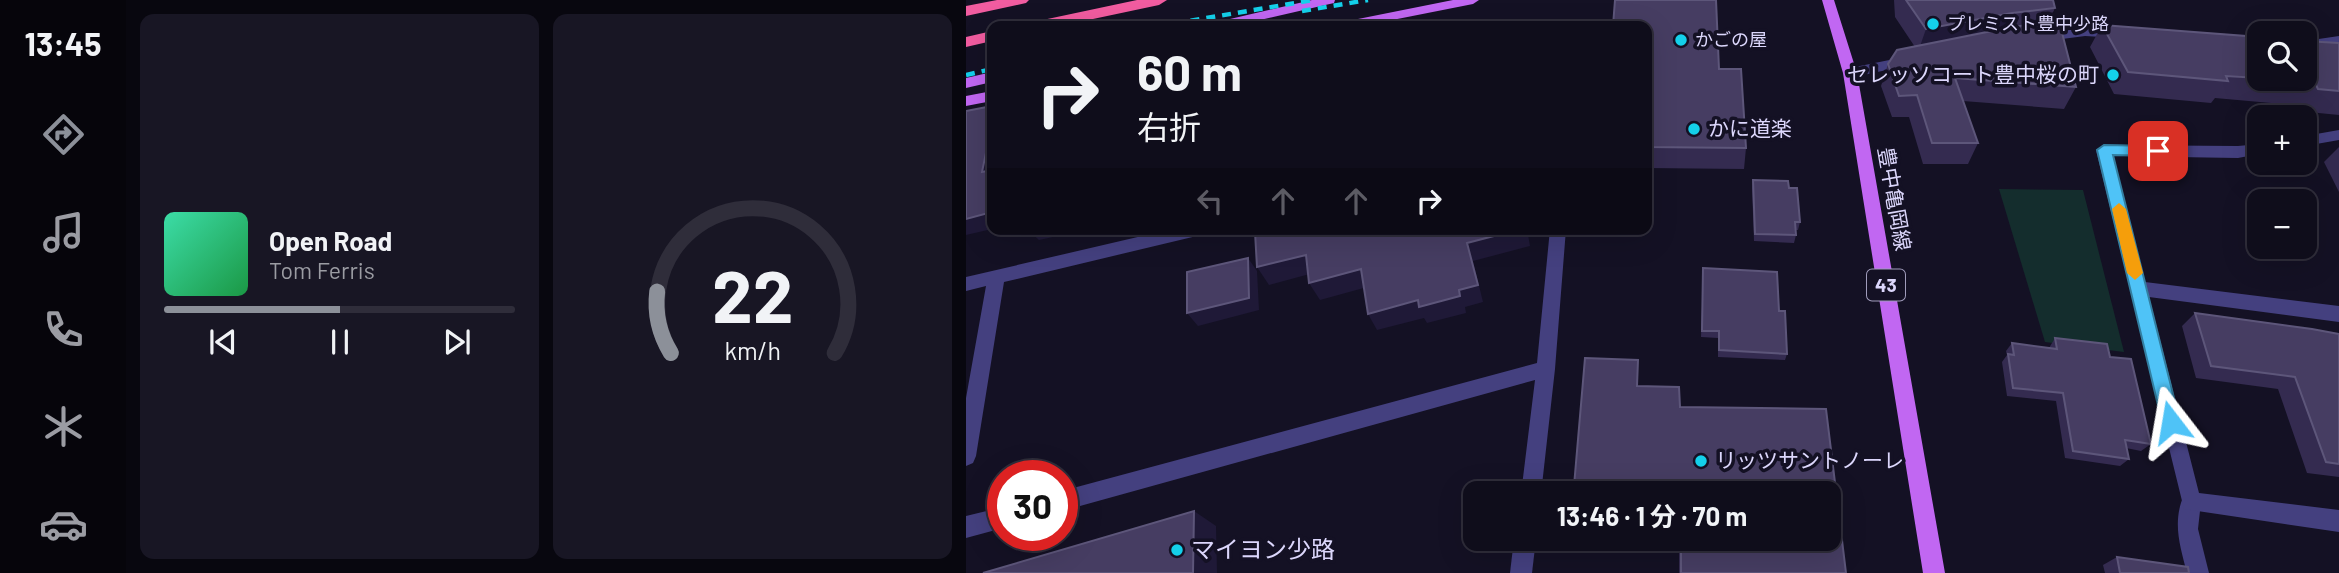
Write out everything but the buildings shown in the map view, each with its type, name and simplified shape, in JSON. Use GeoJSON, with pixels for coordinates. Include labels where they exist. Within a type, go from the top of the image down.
{"type":"FeatureCollection","features":[{"type":"Feature","properties":{"kind":"highway"},"geometry":{"type":"LineString","coordinates":[[966,11],[1021,0]]}},
{"type":"Feature","properties":{"kind":"highway"},"geometry":{"type":"LineString","coordinates":[[1061,21],[1159,0]]}},
{"type":"Feature","properties":{"kind":"highway"},"geometry":{"type":"LineString","coordinates":[[966,42],[987,37]]}},
{"type":"Feature","properties":{"kind":"main road"},"geometry":{"type":"LineString","coordinates":[[1239,21],[1329,0]]}},
{"type":"Feature","properties":{"kind":"main road"},"geometry":{"type":"LineString","coordinates":[[1368,21],[1473,0]]}},
{"type":"Feature","properties":{"kind":"main road","name":"豊中亀岡線"},"geometry":{"type":"LineString","coordinates":[[1828,0],[1850,73],[1934,573]]}},
{"type":"Feature","properties":{"kind":"main road"},"geometry":{"type":"LineString","coordinates":[[966,83],[987,78]]}},
{"type":"Feature","properties":{"kind":"main road"},"geometry":{"type":"LineString","coordinates":[[966,101],[987,97]]}},
{"type":"Feature","properties":{"kind":"street"},"geometry":{"type":"LineString","coordinates":[[2030,39],[2085,32],[2139,35]]}},
{"type":"Feature","properties":{"kind":"street"},"geometry":{"type":"LineString","coordinates":[[2317,43],[2339,40]]}},
{"type":"Feature","properties":{"kind":"street"},"geometry":{"type":"LineString","coordinates":[[1850,73],[1926,58]]}},
{"type":"Feature","properties":{"kind":"street"},"geometry":{"type":"LineString","coordinates":[[2317,139],[2339,135]]}},
{"type":"Feature","properties":{"kind":"street"},"geometry":{"type":"LineString","coordinates":[[2198,573],[2187,529],[2191,502],[2104,150],[2247,151]]}},
{"type":"Feature","properties":{"kind":"street"},"geometry":{"type":"LineString","coordinates":[[966,284],[1176,235]]}},
{"type":"Feature","properties":{"kind":"street"},"geometry":{"type":"LineString","coordinates":[[1533,481],[1557,235]]}},
{"type":"Feature","properties":{"kind":"street"},"geometry":{"type":"LineString","coordinates":[[966,456],[996,277]]}},
{"type":"Feature","properties":{"kind":"street"},"geometry":{"type":"LineString","coordinates":[[2139,288],[2339,314]]}},
{"type":"Feature","properties":{"kind":"street"},"geometry":{"type":"LineString","coordinates":[[1078,497],[1546,369]]}},
{"type":"Feature","properties":{"kind":"street"},"geometry":{"type":"LineString","coordinates":[[2191,502],[2339,522]]}},
{"type":"Feature","properties":{"kind":"street"},"geometry":{"type":"LineString","coordinates":[[966,527],[987,521]]}},
{"type":"Feature","properties":{"kind":"street"},"geometry":{"type":"LineString","coordinates":[[1521,573],[1524,551]]}},
{"type":"Feature","properties":{"kind":"green space"},"geometry":{"type":"Polygon","coordinates":[[[1999,189],[2083,190],[2124,352],[2045,342],[1999,189]]]}},
{"type":"Feature","properties":{"kind":"railway"},"geometry":{"type":"LineString","coordinates":[[1189,21],[1313,0]]}},
{"type":"Feature","properties":{"kind":"railway"},"geometry":{"type":"LineString","coordinates":[[1302,11],[1368,0]]}},
{"type":"Feature","properties":{"kind":"railway"},"geometry":{"type":"LineString","coordinates":[[966,75],[987,70]]}},
{"type":"Feature","properties":{"kind":"slow traffic"},"geometry":{"type":"LineString","coordinates":[[2119,209],[2135,273]]}},
{"type":"Feature","properties":{"kind":"place","name":"プレミスト豊中少路"},"geometry":{"type":"Point","coordinates":[1933,24]}},
{"type":"Feature","properties":{"kind":"place","name":"かごの屋"},"geometry":{"type":"Point","coordinates":[1681,40]}},
{"type":"Feature","properties":{"kind":"place","name":"セレッソコート豊中桜の町"},"geometry":{"type":"Point","coordinates":[2113,75]}},
{"type":"Feature","properties":{"kind":"place","name":"かに道楽"},"geometry":{"type":"Point","coordinates":[1694,129]}},
{"type":"Feature","properties":{"kind":"place","name":"リッツサントノーレ"},"geometry":{"type":"Point","coordinates":[1701,461]}},
{"type":"Feature","properties":{"kind":"place","name":"マイヨン少路"},"geometry":{"type":"Point","coordinates":[1177,550]}},
{"type":"Feature","properties":{"kind":"route"},"geometry":{"type":"LineString","coordinates":[[2158,151],[2104,150],[2171,422]]}}]}
